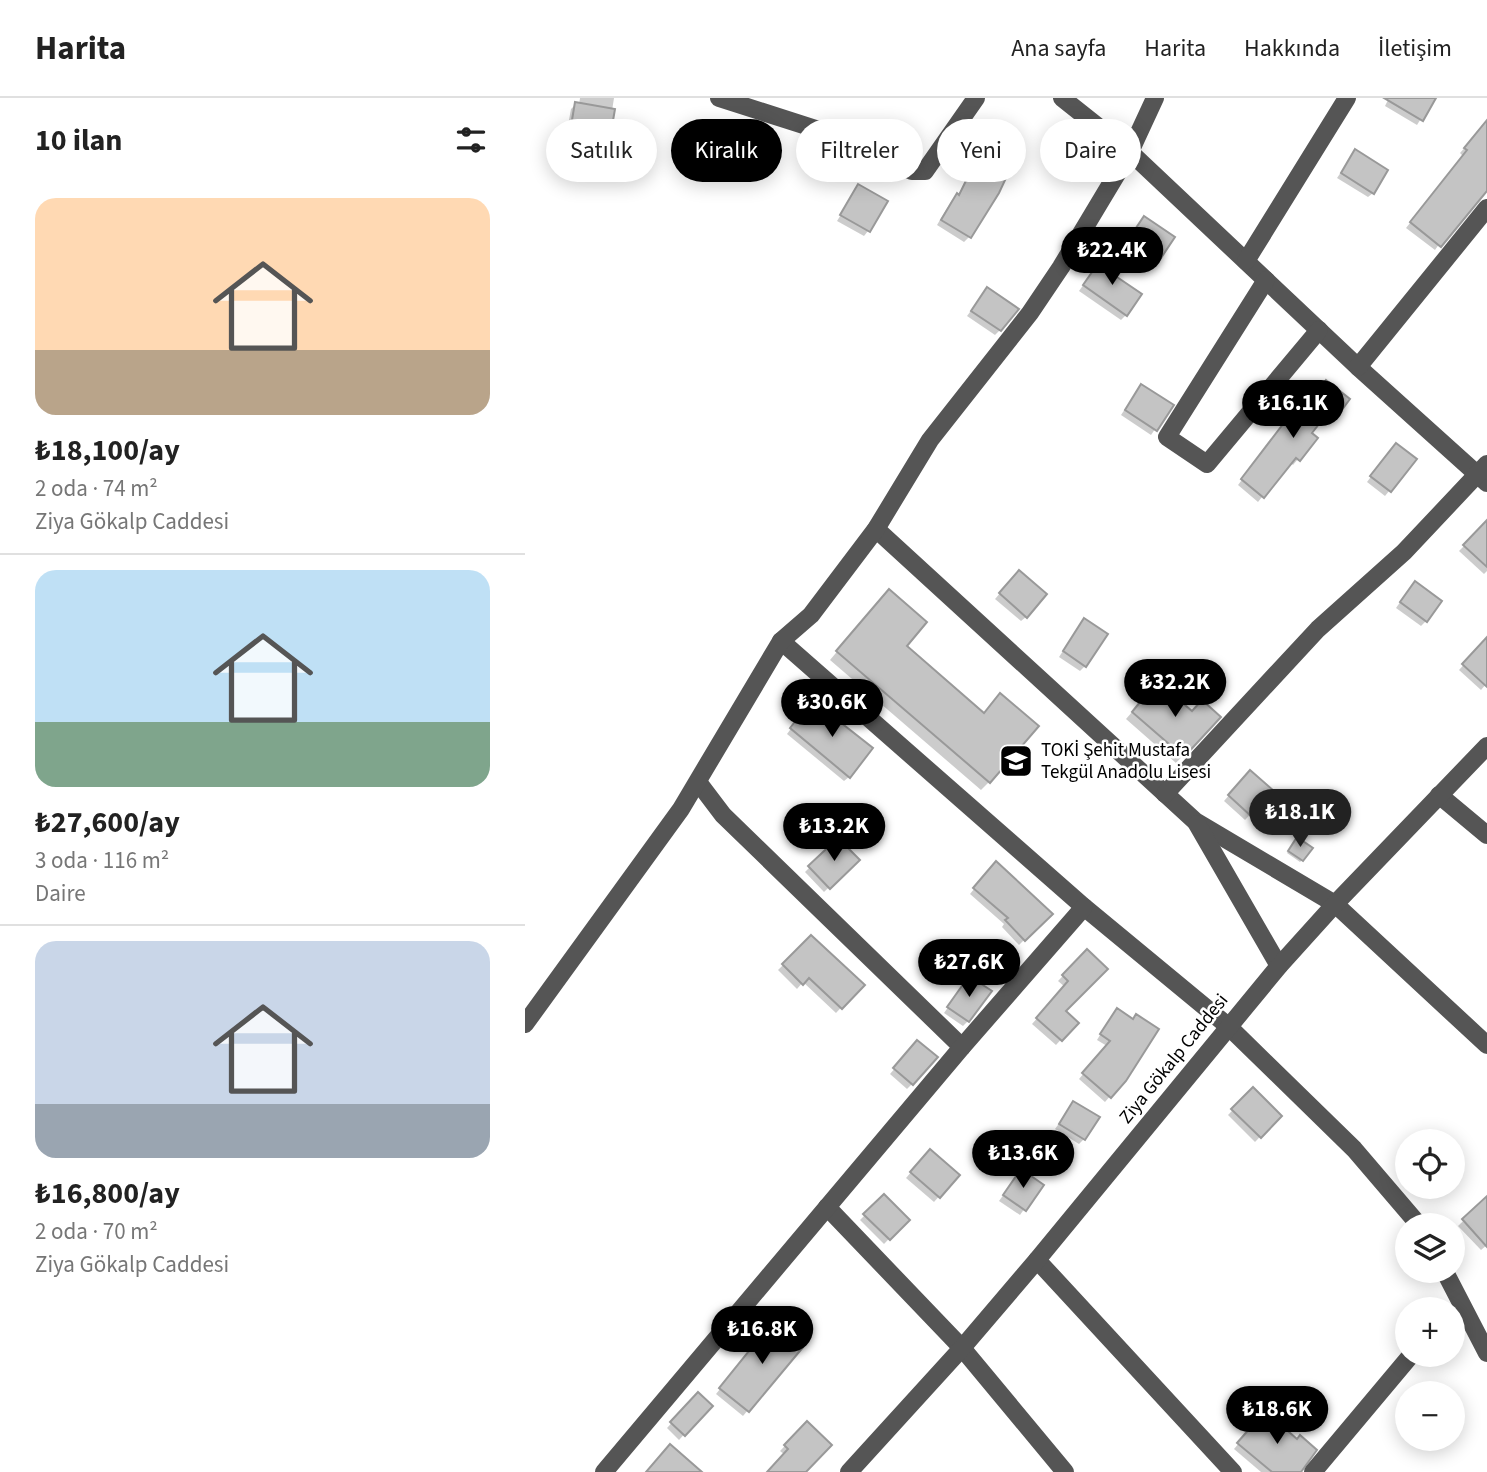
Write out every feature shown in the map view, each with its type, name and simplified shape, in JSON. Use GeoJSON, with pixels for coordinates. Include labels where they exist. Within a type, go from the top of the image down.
{"type":"FeatureCollection","features":[{"type":"Feature","properties":{"kind":"street"},"geometry":{"type":"LineString","coordinates":[[719,98],[819,130],[912,171],[925,171],[976,98]]}},
{"type":"Feature","properties":{"kind":"street"},"geometry":{"type":"LineString","coordinates":[[1062,98],[1088,119]]}},
{"type":"Feature","properties":{"kind":"street"},"geometry":{"type":"LineString","coordinates":[[1141,128],[1155,98]]}},
{"type":"Feature","properties":{"kind":"street"},"geometry":{"type":"LineString","coordinates":[[1246,261],[1347,98]]}},
{"type":"Feature","properties":{"kind":"street"},"geometry":{"type":"LineString","coordinates":[[1141,162],[1358,367],[1484,474],[1404,552],[1318,629],[1165,794]]}},
{"type":"Feature","properties":{"kind":"street"},"geometry":{"type":"LineString","coordinates":[[525,1024],[698,782],[781,641],[811,615],[876,530],[930,440],[1030,313],[1112,182]]}},
{"type":"Feature","properties":{"kind":"street"},"geometry":{"type":"LineString","coordinates":[[1358,367],[1487,208]]}},
{"type":"Feature","properties":{"kind":"street"},"geometry":{"type":"LineString","coordinates":[[1266,280],[1167,438],[1207,464],[1319,330]]}},
{"type":"Feature","properties":{"kind":"street"},"geometry":{"type":"LineString","coordinates":[[876,530],[1195,821],[1335,904],[1487,1045]]}},
{"type":"Feature","properties":{"kind":"street"},"geometry":{"type":"LineString","coordinates":[[781,641],[1084,907],[1228,1026],[1354,1149],[1409,1213]]}},
{"type":"Feature","properties":{"kind":"street","name":"Ziya Gökalp Caddesi"},"geometry":{"type":"LineString","coordinates":[[849,1472],[962,1348],[1037,1260],[1279,966],[1487,746]]}},
{"type":"Feature","properties":{"kind":"street"},"geometry":{"type":"LineString","coordinates":[[698,782],[723,815],[962,1046]]}},
{"type":"Feature","properties":{"kind":"street"},"geometry":{"type":"LineString","coordinates":[[1439,794],[1487,835]]}},
{"type":"Feature","properties":{"kind":"street"},"geometry":{"type":"LineString","coordinates":[[1195,821],[1279,966]]}},
{"type":"Feature","properties":{"kind":"street"},"geometry":{"type":"LineString","coordinates":[[604,1472],[962,1046],[1084,907]]}},
{"type":"Feature","properties":{"kind":"street"},"geometry":{"type":"LineString","coordinates":[[827,1206],[962,1348],[1065,1472]]}},
{"type":"Feature","properties":{"kind":"street"},"geometry":{"type":"LineString","coordinates":[[1037,1260],[1233,1472]]}},
{"type":"Feature","properties":{"kind":"street"},"geometry":{"type":"LineString","coordinates":[[1465,1323],[1487,1353]]}},
{"type":"Feature","properties":{"kind":"street"},"geometry":{"type":"LineString","coordinates":[[1313,1472],[1401,1367]]}},
{"type":"Feature","properties":{"kind":"building"},"geometry":{"type":"Polygon","coordinates":[[[1384,98],[1436,98],[1423,121],[1384,98]]]}},
{"type":"Feature","properties":{"kind":"building"},"geometry":{"type":"Polygon","coordinates":[[[575,102],[615,109],[613,119],[572,119],[575,102]]]}},
{"type":"Feature","properties":{"kind":"building"},"geometry":{"type":"Polygon","coordinates":[[[1487,120],[1487,191],[1441,247],[1410,222],[1467,150],[1464,148],[1487,120]]]}},
{"type":"Feature","properties":{"kind":"building"},"geometry":{"type":"Polygon","coordinates":[[[1355,149],[1388,170],[1374,194],[1341,173],[1355,149]]]}},
{"type":"Feature","properties":{"kind":"building"},"geometry":{"type":"Polygon","coordinates":[[[965,182],[1004,182],[971,238],[941,220],[957,193],[959,195],[965,182]]]}},
{"type":"Feature","properties":{"kind":"building"},"geometry":{"type":"Polygon","coordinates":[[[858,184],[888,201],[870,232],[840,215],[858,184]]]}},
{"type":"Feature","properties":{"kind":"building"},"geometry":{"type":"Polygon","coordinates":[[[1144,216],[1175,237],[1159,261],[1128,240],[1144,216]]]}},
{"type":"Feature","properties":{"kind":"building"},"geometry":{"type":"Polygon","coordinates":[[[1104,255],[1116,264],[1111,273],[1142,294],[1127,316],[1083,285],[1104,255]]]}},
{"type":"Feature","properties":{"kind":"building"},"geometry":{"type":"Polygon","coordinates":[[[987,287],[1019,309],[1001,331],[971,311],[987,287]]]}},
{"type":"Feature","properties":{"kind":"building"},"geometry":{"type":"Polygon","coordinates":[[[1326,380],[1350,399],[1338,415],[1331,409],[1312,433],[1318,438],[1300,461],[1296,458],[1264,498],[1241,479],[1290,415],[1295,420],[1326,380]]]}},
{"type":"Feature","properties":{"kind":"building"},"geometry":{"type":"Polygon","coordinates":[[[1141,384],[1174,405],[1157,431],[1125,410],[1141,384]]]}},
{"type":"Feature","properties":{"kind":"building"},"geometry":{"type":"Polygon","coordinates":[[[1396,443],[1417,459],[1391,492],[1370,476],[1396,443]]]}},
{"type":"Feature","properties":{"kind":"building"},"geometry":{"type":"Polygon","coordinates":[[[1487,520],[1487,567],[1463,545],[1487,520]]]}},
{"type":"Feature","properties":{"kind":"building"},"geometry":{"type":"Polygon","coordinates":[[[1019,570],[1047,594],[1027,618],[999,593],[1019,570]]]}},
{"type":"Feature","properties":{"kind":"building"},"geometry":{"type":"Polygon","coordinates":[[[1415,581],[1442,601],[1427,622],[1400,602],[1415,581]]]}},
{"type":"Feature","properties":{"kind":"building"},"geometry":{"type":"Polygon","coordinates":[[[889,589],[927,622],[907,646],[984,713],[1000,693],[1039,726],[990,783],[836,651],[889,589]]]}},
{"type":"Feature","properties":{"kind":"building"},"geometry":{"type":"Polygon","coordinates":[[[1084,618],[1108,634],[1086,667],[1063,651],[1084,618]]]}},
{"type":"Feature","properties":{"kind":"building"},"geometry":{"type":"Polygon","coordinates":[[[1487,637],[1487,687],[1462,664],[1487,637]]]}},
{"type":"Feature","properties":{"kind":"building"},"geometry":{"type":"Polygon","coordinates":[[[1157,681],[1192,711],[1202,700],[1221,717],[1184,757],[1132,712],[1157,681]]]}},
{"type":"Feature","properties":{"kind":"building"},"geometry":{"type":"Polygon","coordinates":[[[812,700],[873,748],[850,778],[790,728],[812,700]]]}},
{"type":"Feature","properties":{"kind":"building"},"geometry":{"type":"Polygon","coordinates":[[[1250,770],[1274,791],[1251,816],[1228,795],[1250,770]]]}},
{"type":"Feature","properties":{"kind":"building"},"geometry":{"type":"Polygon","coordinates":[[[1297,837],[1313,848],[1303,861],[1288,851],[1297,837]]]}},
{"type":"Feature","properties":{"kind":"building"},"geometry":{"type":"Polygon","coordinates":[[[838,838],[860,860],[830,889],[808,866],[838,838]]]}},
{"type":"Feature","properties":{"kind":"building"},"geometry":{"type":"Polygon","coordinates":[[[996,861],[1053,914],[1025,941],[1005,920],[1008,918],[973,888],[996,861]]]}},
{"type":"Feature","properties":{"kind":"building"},"geometry":{"type":"Polygon","coordinates":[[[811,935],[865,985],[842,1009],[809,978],[803,985],[782,964],[811,935]]]}},
{"type":"Feature","properties":{"kind":"building"},"geometry":{"type":"Polygon","coordinates":[[[1087,949],[1108,969],[1066,1011],[1079,1023],[1062,1041],[1036,1018],[1068,981],[1062,975],[1087,949]]]}},
{"type":"Feature","properties":{"kind":"building"},"geometry":{"type":"Polygon","coordinates":[[[969,976],[992,991],[969,1022],[947,1007],[969,976]]]}},
{"type":"Feature","properties":{"kind":"building"},"geometry":{"type":"Polygon","coordinates":[[[1117,1008],[1133,1019],[1136,1014],[1159,1029],[1126,1081],[1111,1098],[1082,1073],[1110,1041],[1100,1034],[1117,1008]]]}},
{"type":"Feature","properties":{"kind":"building"},"geometry":{"type":"Polygon","coordinates":[[[917,1040],[938,1057],[913,1085],[893,1068],[917,1040]]]}},
{"type":"Feature","properties":{"kind":"building"},"geometry":{"type":"Polygon","coordinates":[[[1253,1087],[1282,1116],[1261,1138],[1231,1109],[1253,1087]]]}},
{"type":"Feature","properties":{"kind":"building"},"geometry":{"type":"Polygon","coordinates":[[[1073,1101],[1100,1117],[1085,1140],[1059,1124],[1073,1101]]]}},
{"type":"Feature","properties":{"kind":"building"},"geometry":{"type":"Polygon","coordinates":[[[930,1149],[960,1175],[940,1198],[910,1172],[930,1149]]]}},
{"type":"Feature","properties":{"kind":"building"},"geometry":{"type":"Polygon","coordinates":[[[1021,1169],[1044,1185],[1026,1211],[1003,1195],[1021,1169]]]}},
{"type":"Feature","properties":{"kind":"building"},"geometry":{"type":"Polygon","coordinates":[[[884,1194],[910,1220],[890,1240],[863,1214],[884,1194]]]}},
{"type":"Feature","properties":{"kind":"building"},"geometry":{"type":"Polygon","coordinates":[[[1487,1196],[1487,1247],[1465,1222],[1465,1216],[1487,1196]]]}},
{"type":"Feature","properties":{"kind":"building"},"geometry":{"type":"Polygon","coordinates":[[[774,1320],[804,1346],[749,1412],[719,1388],[774,1320]]]}},
{"type":"Feature","properties":{"kind":"building"},"geometry":{"type":"Polygon","coordinates":[[[698,1392],[713,1406],[685,1436],[670,1422],[698,1392]]]}},
{"type":"Feature","properties":{"kind":"building"},"geometry":{"type":"Polygon","coordinates":[[[1265,1411],[1297,1439],[1300,1435],[1317,1450],[1301,1472],[1272,1472],[1237,1443],[1265,1411]]]}},
{"type":"Feature","properties":{"kind":"building"},"geometry":{"type":"Polygon","coordinates":[[[807,1421],[832,1445],[806,1472],[767,1472],[788,1449],[784,1445],[807,1421]]]}},
{"type":"Feature","properties":{"kind":"building"},"geometry":{"type":"Polygon","coordinates":[[[670,1444],[702,1472],[646,1472],[670,1444]]]}},
{"type":"Feature","properties":{"kind":"place","name":"TOKİ Şehit Mustafa Tekgül Anadolu Lisesi"},"geometry":{"type":"Point","coordinates":[1016,761]}}]}
